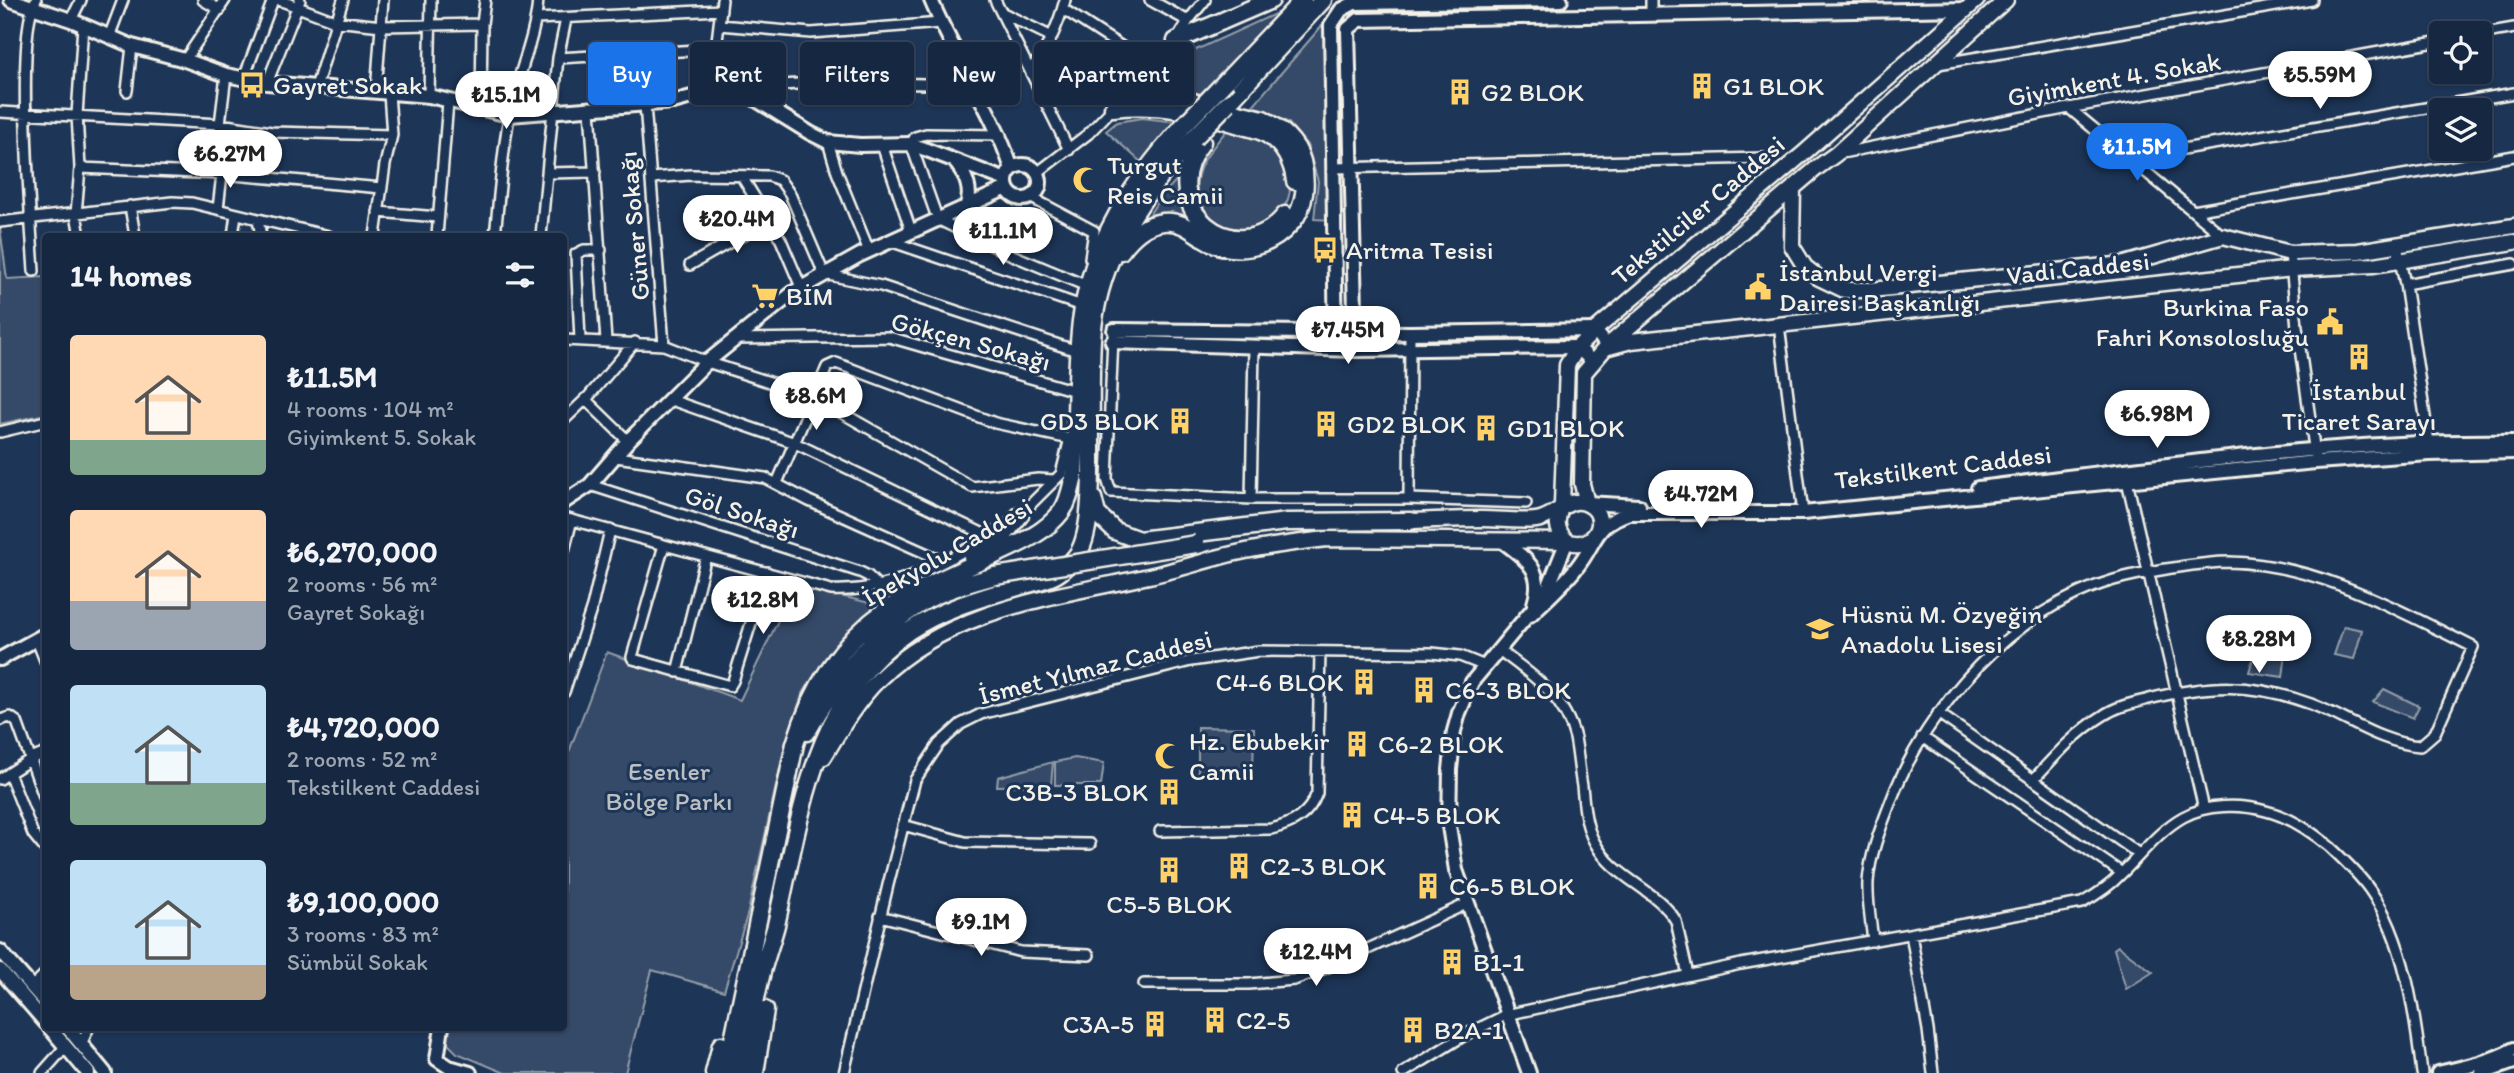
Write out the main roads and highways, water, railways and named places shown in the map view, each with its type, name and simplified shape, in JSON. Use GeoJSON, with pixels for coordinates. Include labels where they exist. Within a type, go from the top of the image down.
{"type":"FeatureCollection","features":[{"type":"Feature","properties":{"kind":"highway"},"geometry":{"type":"LineString","coordinates":[[1176,41],[1271,0]]}},
{"type":"Feature","properties":{"kind":"highway"},"geometry":{"type":"LineString","coordinates":[[1113,108],[1168,108],[1229,121],[1267,134],[1279,144],[1293,168],[1296,187],[1292,201],[1279,222],[1257,235],[1242,237],[1218,233],[1199,220],[1188,200],[1185,186],[1193,135],[1227,80],[1303,0]]}},
{"type":"Feature","properties":{"kind":"highway"},"geometry":{"type":"LineString","coordinates":[[1193,135],[1220,120],[1228,103],[1323,0]]}},
{"type":"Feature","properties":{"kind":"highway"},"geometry":{"type":"LineString","coordinates":[[1109,267],[1136,234],[1149,225],[1162,222],[1184,225],[1203,238],[1229,249],[1246,249],[1277,238],[1296,217],[1306,184],[1300,155],[1293,143],[1276,126],[1264,119],[1194,102]]}},
{"type":"Feature","properties":{"kind":"highway","name":"İpekyolu Caddesi"},"geometry":{"type":"LineString","coordinates":[[775,926],[785,878],[822,742],[849,690],[878,657],[909,630],[958,606],[1057,575],[1079,554],[1084,540],[1090,490],[1092,339],[1097,310],[1118,243],[1136,208],[1193,135]]}},
{"type":"Feature","properties":{"kind":"highway","name":"İpekyolu Caddesi"},"geometry":{"type":"LineString","coordinates":[[761,905],[794,744],[807,708],[839,654],[860,631],[885,611],[938,581],[1035,534],[1061,512],[1068,500],[1074,476],[1081,320],[1089,282],[1110,225],[1150,164],[1193,135]]}},
{"type":"Feature","properties":{"kind":"highway"},"geometry":{"type":"LineString","coordinates":[[1090,490],[1097,514],[1115,531],[1139,540],[1287,522],[1411,521]]}},
{"type":"Feature","properties":{"kind":"highway"},"geometry":{"type":"LineString","coordinates":[[938,581],[1004,535],[1020,515]]}},
{"type":"Feature","properties":{"kind":"highway"},"geometry":{"type":"LineString","coordinates":[[788,772],[829,693],[861,653],[921,603],[966,584],[995,576],[1196,544],[1289,531],[1411,521]]}},
{"type":"Feature","properties":{"kind":"highway"},"geometry":{"type":"LineString","coordinates":[[715,1073],[739,974],[761,905]]}},
{"type":"Feature","properties":{"kind":"highway"},"geometry":{"type":"LineString","coordinates":[[726,1073],[761,905]]}},
{"type":"Feature","properties":{"kind":"highway"},"geometry":{"type":"LineString","coordinates":[[742,1073],[763,968],[775,926]]}},
{"type":"Feature","properties":{"kind":"highway"},"geometry":{"type":"LineString","coordinates":[[755,1073],[775,926]]}},
{"type":"Feature","properties":{"kind":"main road","name":"Tekstilciler Caddesi"},"geometry":{"type":"LineString","coordinates":[[1587,503],[1583,484],[1584,373],[1606,347],[1836,154],[2006,0]]}},
{"type":"Feature","properties":{"kind":"main road","name":"Tekstilciler Caddesi"},"geometry":{"type":"LineString","coordinates":[[1559,512],[1562,504],[1567,365],[1578,347],[1972,5]]}},
{"type":"Feature","properties":{"kind":"main road","name":"Vadi Caddesi"},"geometry":{"type":"LineString","coordinates":[[1793,188],[1792,246],[1805,267],[1819,278],[1844,290],[1871,290],[2126,264],[2223,236],[2290,253],[2358,251],[2514,226]]}},
{"type":"Feature","properties":{"kind":"main road","name":"Vadi Caddesi"},"geometry":{"type":"LineString","coordinates":[[1606,347],[1631,341],[2293,269],[2374,265],[2514,242]]}},
{"type":"Feature","properties":{"kind":"main road","name":"Tekstilkent Caddesi"},"geometry":{"type":"LineString","coordinates":[[807,794],[818,767],[844,724],[878,679],[929,641],[962,623],[1042,599],[1162,574],[1219,557],[1287,543],[1327,539],[1585,543],[1598,529],[1596,511],[1587,503],[1574,501],[1559,512],[1538,520],[1411,521]]}},
{"type":"Feature","properties":{"kind":"main road"},"geometry":{"type":"LineString","coordinates":[[1559,512],[1558,531],[1567,541]]}},
{"type":"Feature","properties":{"kind":"place","name":"Gayret Sokak"},"geometry":{"type":"Point","coordinates":[252,85]}},
{"type":"Feature","properties":{"kind":"place","name":"G1 BLOK"},"geometry":{"type":"Point","coordinates":[1702,86]}},
{"type":"Feature","properties":{"kind":"place","name":"G2 BLOK"},"geometry":{"type":"Point","coordinates":[1460,92]}},
{"type":"Feature","properties":{"kind":"place","name":"Turgut Reis Camii"},"geometry":{"type":"Point","coordinates":[1086,180]}},
{"type":"Feature","properties":{"kind":"place","name":"Aritma Tesisi"},"geometry":{"type":"Point","coordinates":[1325,250]}},
{"type":"Feature","properties":{"kind":"place","name":"İstanbul Vergi Dairesi Başkanlığı"},"geometry":{"type":"Point","coordinates":[1758,287]}},
{"type":"Feature","properties":{"kind":"place","name":"BİM"},"geometry":{"type":"Point","coordinates":[765,296]}},
{"type":"Feature","properties":{"kind":"place","name":"Burkina Faso Fahri Konsolosluğu"},"geometry":{"type":"Point","coordinates":[2330,322]}},
{"type":"Feature","properties":{"kind":"place","name":"İstanbul Ticaret Sarayı"},"geometry":{"type":"Point","coordinates":[2359,357]}},
{"type":"Feature","properties":{"kind":"place","name":"GD3 BLOK"},"geometry":{"type":"Point","coordinates":[1180,421]}},
{"type":"Feature","properties":{"kind":"place","name":"GD2 BLOK"},"geometry":{"type":"Point","coordinates":[1326,424]}},
{"type":"Feature","properties":{"kind":"place","name":"GD1 BLOK"},"geometry":{"type":"Point","coordinates":[1486,428]}},
{"type":"Feature","properties":{"kind":"place","name":"Hüsnü M. Özyeğin Anadolu Lisesi"},"geometry":{"type":"Point","coordinates":[1820,629]}},
{"type":"Feature","properties":{"kind":"place","name":"C4-6 BLOK"},"geometry":{"type":"Point","coordinates":[1364,682]}},
{"type":"Feature","properties":{"kind":"place","name":"C6-3 BLOK"},"geometry":{"type":"Point","coordinates":[1424,690]}},
{"type":"Feature","properties":{"kind":"place","name":"C6-2 BLOK"},"geometry":{"type":"Point","coordinates":[1357,744]}},
{"type":"Feature","properties":{"kind":"place","name":"Hz. Ebubekir Camii"},"geometry":{"type":"Point","coordinates":[1168,756]}},
{"type":"Feature","properties":{"kind":"place","name":"C3B-3 BLOK"},"geometry":{"type":"Point","coordinates":[1169,792]}},
{"type":"Feature","properties":{"kind":"place","name":"C4-5 BLOK"},"geometry":{"type":"Point","coordinates":[1352,815]}},
{"type":"Feature","properties":{"kind":"place","name":"C2-3 BLOK"},"geometry":{"type":"Point","coordinates":[1239,866]}},
{"type":"Feature","properties":{"kind":"place","name":"C5-5 BLOK"},"geometry":{"type":"Point","coordinates":[1169,870]}},
{"type":"Feature","properties":{"kind":"place","name":"C6-5 BLOK"},"geometry":{"type":"Point","coordinates":[1428,886]}},
{"type":"Feature","properties":{"kind":"place","name":"B1-1"},"geometry":{"type":"Point","coordinates":[1452,962]}},
{"type":"Feature","properties":{"kind":"place","name":"C2-5"},"geometry":{"type":"Point","coordinates":[1215,1020]}},
{"type":"Feature","properties":{"kind":"place","name":"C3A-5"},"geometry":{"type":"Point","coordinates":[1155,1024]}},
{"type":"Feature","properties":{"kind":"place","name":"B2A-1"},"geometry":{"type":"Point","coordinates":[1413,1030]}},
{"type":"Feature","properties":{"kind":"park label","name":"Esenler Bölge Parkı"},"geometry":{"type":"Point","coordinates":[669,786]}}]}
